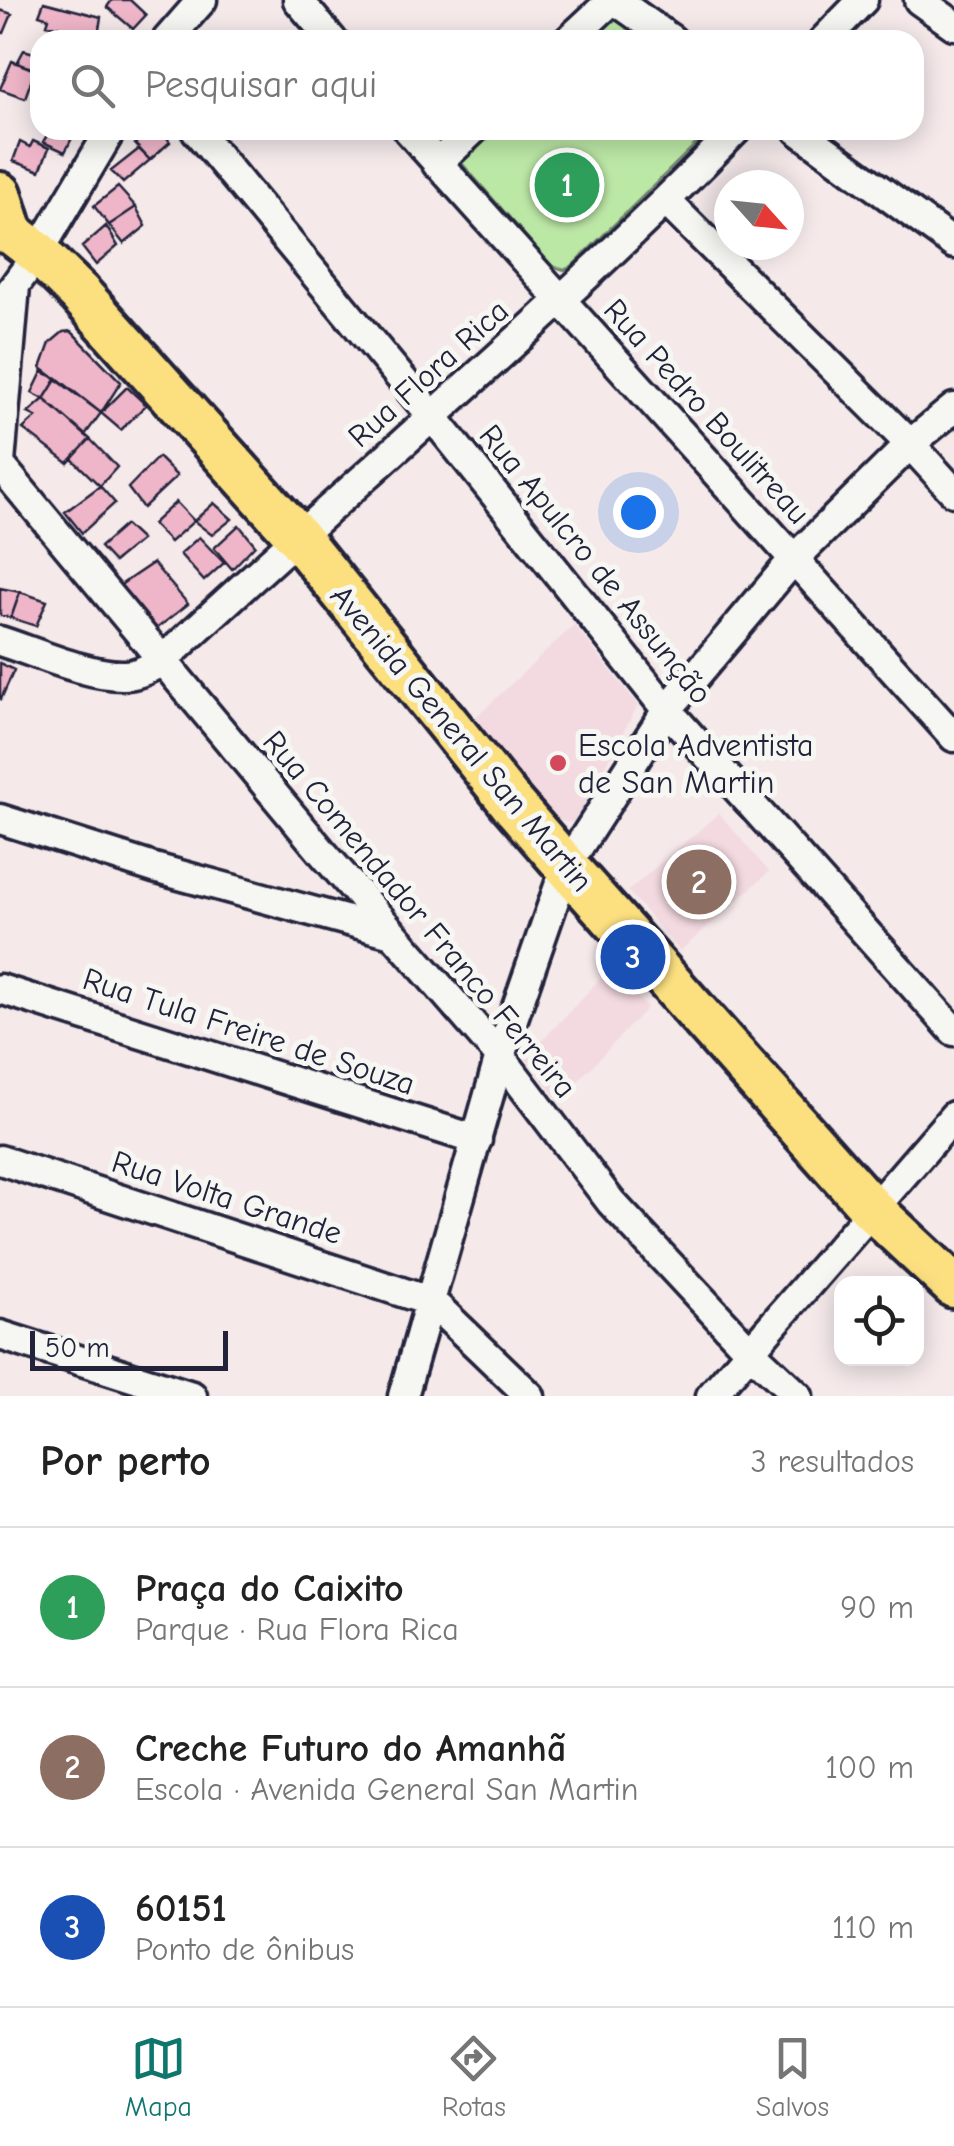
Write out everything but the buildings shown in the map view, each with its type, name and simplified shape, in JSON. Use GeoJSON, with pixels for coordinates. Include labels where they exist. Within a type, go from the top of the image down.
{"type":"FeatureCollection","features":[{"type":"Feature","properties":{"kind":"main road","name":"Avenida General San Martin"},"geometry":{"type":"LineString","coordinates":[[11,250],[79,293],[297,536],[566,866],[872,1209],[954,1286]]}},
{"type":"Feature","properties":{"kind":"street"},"geometry":{"type":"LineString","coordinates":[[176,30],[202,0]]}},
{"type":"Feature","properties":{"kind":"street"},"geometry":{"type":"LineString","coordinates":[[298,0],[324,30]]}},
{"type":"Feature","properties":{"kind":"street"},"geometry":{"type":"LineString","coordinates":[[580,30],[614,0],[658,30]]}},
{"type":"Feature","properties":{"kind":"street"},"geometry":{"type":"LineString","coordinates":[[834,30],[863,0]]}},
{"type":"Feature","properties":{"kind":"street"},"geometry":{"type":"LineString","coordinates":[[919,0],[954,25]]}},
{"type":"Feature","properties":{"kind":"street"},"geometry":{"type":"LineString","coordinates":[[0,464],[11,250],[102,140]]}},
{"type":"Feature","properties":{"kind":"street","name":"Rua Apulcro de Assunção"},"geometry":{"type":"LineString","coordinates":[[204,140],[433,417],[667,710],[954,1031]]}},
{"type":"Feature","properties":{"kind":"street","name":"Rua Pedro Boulitreau"},"geometry":{"type":"LineString","coordinates":[[417,140],[954,737]]}},
{"type":"Feature","properties":{"kind":"street"},"geometry":{"type":"LineString","coordinates":[[437,164],[462,140]]}},
{"type":"Feature","properties":{"kind":"street","name":"Rua Flora Rica"},"geometry":{"type":"LineString","coordinates":[[161,662],[561,300],[726,140]]}},
{"type":"Feature","properties":{"kind":"street"},"geometry":{"type":"LineString","coordinates":[[812,140],[954,244]]}},
{"type":"Feature","properties":{"kind":"street"},"geometry":{"type":"LineString","coordinates":[[666,201],[910,444],[943,468],[954,492]]}},
{"type":"Feature","properties":{"kind":"street"},"geometry":{"type":"LineString","coordinates":[[404,1396],[500,1056],[566,866],[667,710],[792,560],[910,444],[954,408]]}},
{"type":"Feature","properties":{"kind":"street","name":"Rua Comendador Franco Ferreira"},"geometry":{"type":"LineString","coordinates":[[0,464],[161,662],[500,1056],[611,1202],[798,1396]]}},
{"type":"Feature","properties":{"kind":"street"},"geometry":{"type":"LineString","coordinates":[[0,641],[122,676],[161,662]]}},
{"type":"Feature","properties":{"kind":"street"},"geometry":{"type":"LineString","coordinates":[[0,819],[154,868],[393,933]]}},
{"type":"Feature","properties":{"kind":"street","name":"Rua Tula Freire de Souza"},"geometry":{"type":"LineString","coordinates":[[0,989],[477,1140]]}},
{"type":"Feature","properties":{"kind":"street"},"geometry":{"type":"LineString","coordinates":[[712,1396],[954,1116]]}},
{"type":"Feature","properties":{"kind":"street","name":"Rua Volta Grande"},"geometry":{"type":"LineString","coordinates":[[0,1160],[432,1302]]}},
{"type":"Feature","properties":{"kind":"street"},"geometry":{"type":"LineString","coordinates":[[432,1302],[530,1396]]}},
{"type":"Feature","properties":{"kind":"street"},"geometry":{"type":"LineString","coordinates":[[0,1336],[192,1396]]}},
{"type":"Feature","properties":{"kind":"shaded area","name":"Escola Adventista de San Martin"},"geometry":{"type":"Polygon","coordinates":[[[574,625],[638,705],[574,823],[557,820],[474,719],[574,625]]]}},
{"type":"Feature","properties":{"kind":"shaded area"},"geometry":{"type":"Polygon","coordinates":[[[719,813],[769,872],[680,951],[628,891],[719,813]]]}},
{"type":"Feature","properties":{"kind":"shaded area"},"geometry":{"type":"Polygon","coordinates":[[[613,965],[647,1008],[559,1101],[526,1058],[613,965]]]}},
{"type":"Feature","properties":{"kind":"green space"},"geometry":{"type":"Polygon","coordinates":[[[600,6],[636,30],[572,30],[600,6]]]}},
{"type":"Feature","properties":{"kind":"green space"},"geometry":{"type":"Polygon","coordinates":[[[464,140],[700,140],[564,270],[552,266],[460,161],[464,140]]]}},
{"type":"Feature","properties":{"kind":"place","name":"Praça do Caixito"},"geometry":{"type":"Point","coordinates":[567,185]}},
{"type":"Feature","properties":{"kind":"place","name":"Escola Adventista de San Martin"},"geometry":{"type":"Point","coordinates":[558,763]}},
{"type":"Feature","properties":{"kind":"place","name":"Creche Futuro do Amanhã"},"geometry":{"type":"Point","coordinates":[699,882]}},
{"type":"Feature","properties":{"kind":"place","name":"60151"},"geometry":{"type":"Point","coordinates":[633,957]}}]}
